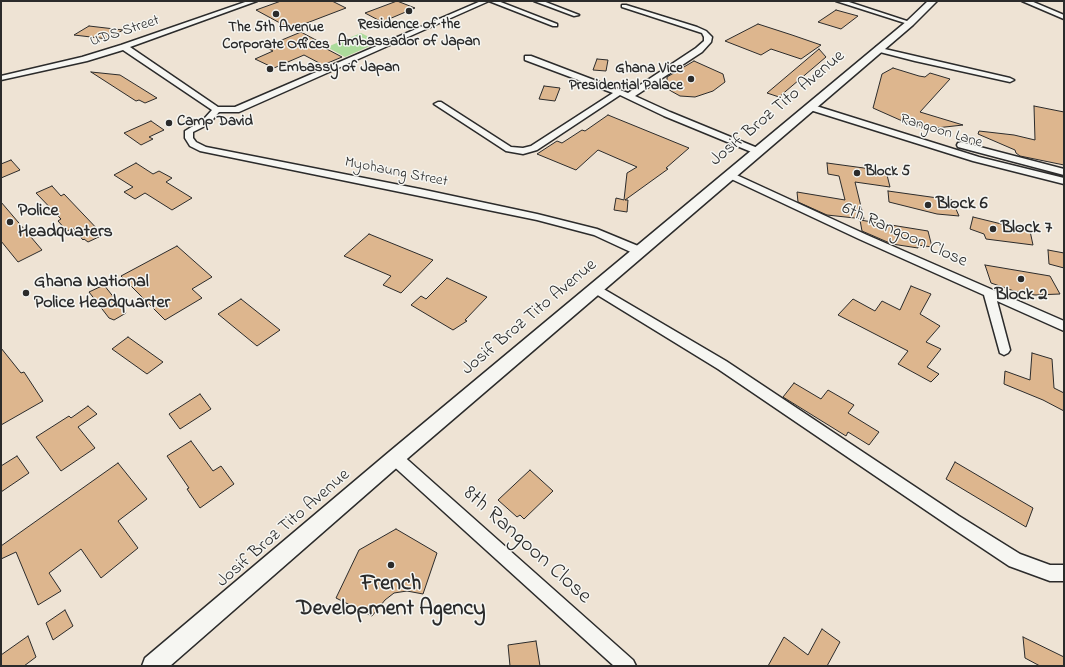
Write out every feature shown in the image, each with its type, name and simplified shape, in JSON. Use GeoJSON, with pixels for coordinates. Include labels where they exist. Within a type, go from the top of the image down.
{"type":"FeatureCollection","features":[{"type":"Feature","properties":{"kind":"street","name":"UDS Street"},"geometry":{"type":"LineString","coordinates":[[1,78],[124,48],[254,1]]}},
{"type":"Feature","properties":{"kind":"street"},"geometry":{"type":"LineString","coordinates":[[206,122],[486,1]]}},
{"type":"Feature","properties":{"kind":"street"},"geometry":{"type":"LineString","coordinates":[[492,1],[544,12],[576,15]]}},
{"type":"Feature","properties":{"kind":"street"},"geometry":{"type":"LineString","coordinates":[[501,4],[508,1]]}},
{"type":"Feature","properties":{"kind":"street"},"geometry":{"type":"LineString","coordinates":[[537,1],[555,25]]}},
{"type":"Feature","properties":{"kind":"street"},"geometry":{"type":"LineString","coordinates":[[839,1],[910,23]]}},
{"type":"Feature","properties":{"kind":"street","name":"Josif Broz Tito Avenue"},"geometry":{"type":"LineString","coordinates":[[153,666],[595,288],[910,23],[933,1]]}},
{"type":"Feature","properties":{"kind":"street"},"geometry":{"type":"LineString","coordinates":[[1025,1],[1064,17]]}},
{"type":"Feature","properties":{"kind":"street"},"geometry":{"type":"LineString","coordinates":[[624,6],[695,28],[704,32],[708,37],[707,42],[699,50],[629,96]]}},
{"type":"Feature","properties":{"kind":"street"},"geometry":{"type":"LineString","coordinates":[[124,48],[216,109],[236,110]]}},
{"type":"Feature","properties":{"kind":"street"},"geometry":{"type":"LineString","coordinates":[[879,49],[915,59],[1010,80]]}},
{"type":"Feature","properties":{"kind":"street"},"geometry":{"type":"LineString","coordinates":[[528,58],[629,96],[667,114],[757,152]]}},
{"type":"Feature","properties":{"kind":"street"},"geometry":{"type":"LineString","coordinates":[[438,104],[509,149],[523,151],[534,148],[619,92]]}},
{"type":"Feature","properties":{"kind":"street","name":"Rangoon Lane"},"geometry":{"type":"LineString","coordinates":[[814,104],[993,154],[1064,172]]}},
{"type":"Feature","properties":{"kind":"street","name":"Rangoon Lane"},"geometry":{"type":"LineString","coordinates":[[814,104],[976,158],[1064,181]]}},
{"type":"Feature","properties":{"kind":"street","name":"Myohaung Street"},"geometry":{"type":"LineString","coordinates":[[216,109],[206,122],[189,131],[189,138],[193,144],[202,149],[420,192],[536,217],[597,232],[639,251]]}},
{"type":"Feature","properties":{"kind":"street","name":"6th Rangoon Close"},"geometry":{"type":"LineString","coordinates":[[730,175],[989,294],[1064,326]]}},
{"type":"Feature","properties":{"kind":"street"},"geometry":{"type":"LineString","coordinates":[[595,288],[722,365],[954,521],[1015,560],[1050,573],[1064,573]]}},
{"type":"Feature","properties":{"kind":"street"},"geometry":{"type":"LineString","coordinates":[[989,294],[1004,350]]}},
{"type":"Feature","properties":{"kind":"street","name":"8th Rangoon Close"},"geometry":{"type":"LineString","coordinates":[[395,458],[627,666]]}},
{"type":"Feature","properties":{"kind":"green space"},"geometry":{"type":"Polygon","coordinates":[[[361,33],[379,42],[345,57],[327,47],[361,33]]]}},
{"type":"Feature","properties":{"kind":"building","name":"The 5th Avenue Corporate Offices"},"geometry":{"type":"Polygon","coordinates":[[[281,1],[332,1],[346,8],[291,29],[256,10],[281,1]]]}},
{"type":"Feature","properties":{"kind":"building"},"geometry":{"type":"Polygon","coordinates":[[[397,1],[415,8],[382,22],[365,13],[397,1]]]}},
{"type":"Feature","properties":{"kind":"building"},"geometry":{"type":"Polygon","coordinates":[[[836,10],[858,16],[841,29],[818,22],[836,10]]]}},
{"type":"Feature","properties":{"kind":"building"},"geometry":{"type":"Polygon","coordinates":[[[758,24],[821,45],[801,59],[771,49],[761,55],[725,41],[758,24]]]}},
{"type":"Feature","properties":{"kind":"building"},"geometry":{"type":"Polygon","coordinates":[[[89,26],[123,30],[108,39],[74,35],[89,26]]]}},
{"type":"Feature","properties":{"kind":"building"},"geometry":{"type":"Polygon","coordinates":[[[301,32],[327,46],[323,47],[342,57],[323,65],[304,55],[274,68],[255,59],[273,51],[265,47],[301,32]]]}},
{"type":"Feature","properties":{"kind":"building"},"geometry":{"type":"Polygon","coordinates":[[[819,49],[826,57],[779,97],[767,93],[819,49]]]}},
{"type":"Feature","properties":{"kind":"building"},"geometry":{"type":"Polygon","coordinates":[[[597,59],[608,60],[606,71],[593,70],[597,59]]]}},
{"type":"Feature","properties":{"kind":"building","name":"Ghana Vice Presidential Palace"},"geometry":{"type":"Polygon","coordinates":[[[694,61],[723,74],[725,82],[713,91],[695,97],[680,96],[667,88],[667,77],[694,61]]]}},
{"type":"Feature","properties":{"kind":"building"},"geometry":{"type":"Polygon","coordinates":[[[893,68],[919,76],[925,77],[930,73],[950,79],[920,112],[963,125],[936,128],[923,126],[900,120],[873,108],[882,74],[893,68]]]}},
{"type":"Feature","properties":{"kind":"building"},"geometry":{"type":"Polygon","coordinates":[[[91,72],[120,75],[157,98],[145,103],[139,100],[136,101],[91,72]]]}},
{"type":"Feature","properties":{"kind":"building"},"geometry":{"type":"Polygon","coordinates":[[[544,86],[560,88],[555,101],[539,99],[544,86]]]}},
{"type":"Feature","properties":{"kind":"building"},"geometry":{"type":"Polygon","coordinates":[[[1034,106],[1064,112],[1064,165],[1020,156],[1015,150],[978,134],[979,131],[1014,135],[1035,140],[1034,106]]]}},
{"type":"Feature","properties":{"kind":"building"},"geometry":{"type":"Polygon","coordinates":[[[608,115],[689,148],[666,168],[668,169],[625,200],[628,200],[627,212],[614,210],[616,198],[624,200],[627,173],[637,167],[598,150],[576,170],[537,154],[557,141],[562,143],[582,130],[585,131],[608,115]]]}},
{"type":"Feature","properties":{"kind":"building"},"geometry":{"type":"Polygon","coordinates":[[[151,121],[164,130],[149,137],[153,139],[141,145],[124,133],[151,121]]]}},
{"type":"Feature","properties":{"kind":"building"},"geometry":{"type":"Polygon","coordinates":[[[11,160],[20,170],[1,178],[1,164],[11,160]]]}},
{"type":"Feature","properties":{"kind":"building"},"geometry":{"type":"Polygon","coordinates":[[[136,163],[153,174],[159,171],[172,178],[166,182],[192,198],[172,210],[145,193],[135,199],[124,192],[133,187],[114,175],[136,163]]]}},
{"type":"Feature","properties":{"kind":"building"},"geometry":{"type":"Polygon","coordinates":[[[827,163],[886,171],[890,187],[855,182],[864,219],[827,215],[798,202],[797,192],[845,200],[839,176],[828,174],[827,163]]]}},
{"type":"Feature","properties":{"kind":"building"},"geometry":{"type":"Polygon","coordinates":[[[52,186],[61,196],[64,194],[103,235],[88,242],[84,239],[83,240],[73,228],[67,231],[58,221],[61,219],[36,193],[52,186]]]}},
{"type":"Feature","properties":{"kind":"building","name":"Block 6"},"geometry":{"type":"Polygon","coordinates":[[[888,191],[952,200],[959,216],[937,214],[889,202],[888,191]]]}},
{"type":"Feature","properties":{"kind":"building","name":"Police Headquaters"},"geometry":{"type":"Polygon","coordinates":[[[1,202],[42,250],[18,262],[1,241],[1,202]]]}},
{"type":"Feature","properties":{"kind":"building","name":"Block 7"},"geometry":{"type":"Polygon","coordinates":[[[973,217],[1030,231],[1033,245],[986,239],[984,234],[970,229],[973,217]]]}},
{"type":"Feature","properties":{"kind":"building"},"geometry":{"type":"Polygon","coordinates":[[[860,220],[928,231],[932,247],[918,245],[918,248],[892,244],[862,231],[860,220]]]}},
{"type":"Feature","properties":{"kind":"building"},"geometry":{"type":"Polygon","coordinates":[[[369,234],[433,260],[401,293],[383,285],[391,276],[344,256],[369,234]]]}},
{"type":"Feature","properties":{"kind":"building"},"geometry":{"type":"Polygon","coordinates":[[[177,246],[212,277],[192,289],[202,298],[165,320],[121,276],[177,246]]]}},
{"type":"Feature","properties":{"kind":"building"},"geometry":{"type":"Polygon","coordinates":[[[1048,250],[1064,253],[1064,268],[1049,264],[1048,250]]]}},
{"type":"Feature","properties":{"kind":"building","name":"Block 2"},"geometry":{"type":"Polygon","coordinates":[[[985,265],[1050,276],[1060,294],[1035,295],[1014,291],[991,283],[985,265]]]}},
{"type":"Feature","properties":{"kind":"building"},"geometry":{"type":"Polygon","coordinates":[[[447,278],[487,297],[465,320],[467,321],[453,330],[411,305],[421,296],[426,299],[447,278]]]}},
{"type":"Feature","properties":{"kind":"building"},"geometry":{"type":"Polygon","coordinates":[[[104,285],[126,313],[114,320],[109,318],[89,292],[104,285]]]}},
{"type":"Feature","properties":{"kind":"building"},"geometry":{"type":"Polygon","coordinates":[[[911,286],[931,294],[920,314],[940,326],[926,342],[941,349],[927,367],[939,374],[931,382],[898,364],[908,351],[838,315],[853,299],[875,311],[882,301],[900,310],[911,286]]]}},
{"type":"Feature","properties":{"kind":"building"},"geometry":{"type":"Polygon","coordinates":[[[241,299],[280,330],[257,346],[218,314],[241,299]]]}},
{"type":"Feature","properties":{"kind":"building"},"geometry":{"type":"Polygon","coordinates":[[[128,337],[163,362],[147,374],[112,349],[128,337]]]}},
{"type":"Feature","properties":{"kind":"building"},"geometry":{"type":"Polygon","coordinates":[[[1,348],[21,373],[24,372],[43,401],[1,425],[1,348]]]}},
{"type":"Feature","properties":{"kind":"building"},"geometry":{"type":"Polygon","coordinates":[[[1032,353],[1052,359],[1054,388],[1064,393],[1064,411],[1043,400],[1004,384],[1005,371],[1030,380],[1032,353]]]}},
{"type":"Feature","properties":{"kind":"building"},"geometry":{"type":"Polygon","coordinates":[[[794,383],[821,399],[828,390],[854,405],[848,413],[879,432],[869,445],[848,432],[846,436],[783,397],[794,383]]]}},
{"type":"Feature","properties":{"kind":"building"},"geometry":{"type":"Polygon","coordinates":[[[200,394],[211,409],[180,429],[169,414],[200,394]]]}},
{"type":"Feature","properties":{"kind":"building"},"geometry":{"type":"Polygon","coordinates":[[[88,406],[97,414],[78,427],[95,448],[61,471],[36,437],[69,416],[71,418],[88,406]]]}},
{"type":"Feature","properties":{"kind":"building"},"geometry":{"type":"Polygon","coordinates":[[[191,441],[213,471],[221,466],[234,484],[200,508],[187,489],[189,488],[167,456],[191,441]]]}},
{"type":"Feature","properties":{"kind":"building"},"geometry":{"type":"Polygon","coordinates":[[[17,456],[29,473],[1,492],[1,466],[17,456]]]}},
{"type":"Feature","properties":{"kind":"building"},"geometry":{"type":"Polygon","coordinates":[[[955,462],[1033,508],[1026,527],[946,479],[955,462]]]}},
{"type":"Feature","properties":{"kind":"building"},"geometry":{"type":"Polygon","coordinates":[[[118,463],[147,499],[118,521],[138,548],[101,578],[81,549],[49,573],[61,591],[38,605],[16,552],[1,559],[1,546],[118,463]]]}},
{"type":"Feature","properties":{"kind":"building"},"geometry":{"type":"Polygon","coordinates":[[[530,470],[553,491],[524,519],[520,515],[517,517],[498,500],[530,470]]]}},
{"type":"Feature","properties":{"kind":"building"},"geometry":{"type":"Polygon","coordinates":[[[396,529],[437,553],[423,594],[407,591],[394,593],[385,600],[372,616],[336,598],[359,550],[396,529]]]}},
{"type":"Feature","properties":{"kind":"building"},"geometry":{"type":"Polygon","coordinates":[[[65,610],[73,626],[53,640],[46,623],[65,610]]]}},
{"type":"Feature","properties":{"kind":"building"},"geometry":{"type":"Polygon","coordinates":[[[822,629],[840,642],[827,666],[768,666],[784,637],[808,655],[822,629]]]}},
{"type":"Feature","properties":{"kind":"building"},"geometry":{"type":"Polygon","coordinates":[[[28,636],[36,657],[24,666],[1,666],[1,655],[28,636]]]}},
{"type":"Feature","properties":{"kind":"building"},"geometry":{"type":"Polygon","coordinates":[[[1023,637],[1064,657],[1064,666],[1040,666],[1025,658],[1023,637]]]}},
{"type":"Feature","properties":{"kind":"building"},"geometry":{"type":"Polygon","coordinates":[[[536,641],[540,666],[510,666],[508,645],[536,641]]]}},
{"type":"Feature","properties":{"kind":"place","name":"Residence of the Ambassador of Japan"},"geometry":{"type":"Point","coordinates":[409,11]}},
{"type":"Feature","properties":{"kind":"place","name":"The 5th Avenue Corporate Offices"},"geometry":{"type":"Point","coordinates":[276,14]}},
{"type":"Feature","properties":{"kind":"place","name":"Embassy of Japan"},"geometry":{"type":"Point","coordinates":[270,69]}},
{"type":"Feature","properties":{"kind":"place","name":"Ghana Vice Presidential Palace"},"geometry":{"type":"Point","coordinates":[691,79]}},
{"type":"Feature","properties":{"kind":"place","name":"Camp David"},"geometry":{"type":"Point","coordinates":[169,123]}},
{"type":"Feature","properties":{"kind":"place","name":"Block 5"},"geometry":{"type":"Point","coordinates":[857,173]}},
{"type":"Feature","properties":{"kind":"place","name":"Block 6"},"geometry":{"type":"Point","coordinates":[928,205]}},
{"type":"Feature","properties":{"kind":"place","name":"Police Headquaters"},"geometry":{"type":"Point","coordinates":[10,222]}},
{"type":"Feature","properties":{"kind":"place","name":"Block 7"},"geometry":{"type":"Point","coordinates":[993,229]}},
{"type":"Feature","properties":{"kind":"place","name":"Block 2"},"geometry":{"type":"Point","coordinates":[1021,279]}},
{"type":"Feature","properties":{"kind":"place","name":"Ghana National Police Headquarter"},"geometry":{"type":"Point","coordinates":[26,293]}},
{"type":"Feature","properties":{"kind":"place","name":"French Development Agency"},"geometry":{"type":"Point","coordinates":[391,565]}}]}
